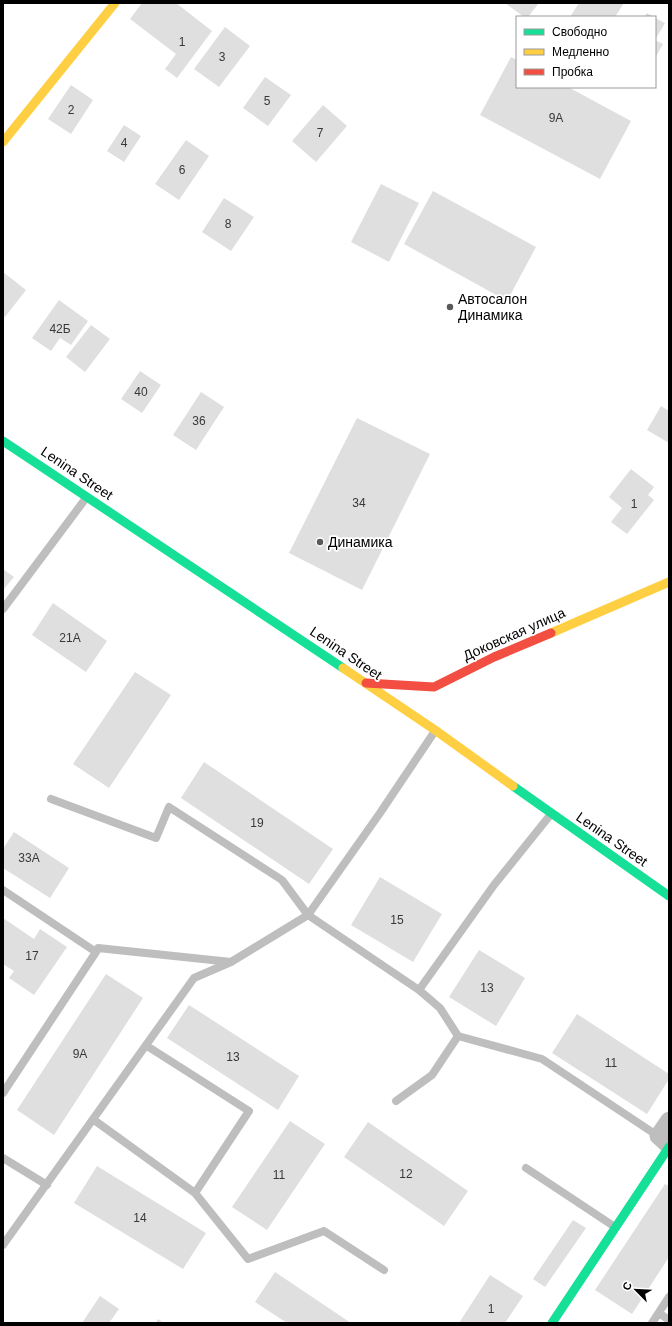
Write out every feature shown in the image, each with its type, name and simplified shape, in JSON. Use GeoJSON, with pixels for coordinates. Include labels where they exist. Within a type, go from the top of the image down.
{"type":"FeatureCollection","features":[{"type":"Feature","properties":{"kind":"main road"},"geometry":{"type":"LineString","coordinates":[[3,142],[114,3]]}},
{"type":"Feature","properties":{"kind":"main road","name":"Lenina Street"},"geometry":{"type":"LineString","coordinates":[[3,441],[435,730],[669,896]]}},
{"type":"Feature","properties":{"kind":"main road","name":"Доковская улица"},"geometry":{"type":"LineString","coordinates":[[366,683],[434,687],[494,657],[669,582]]}},
{"type":"Feature","properties":{"kind":"main road"},"geometry":{"type":"LineString","coordinates":[[552,1323],[616,1227],[665,1143]]}},
{"type":"Feature","properties":{"kind":"street"},"geometry":{"type":"LineString","coordinates":[[665,1143],[669,1120]]}},
{"type":"Feature","properties":{"kind":"lane"},"geometry":{"type":"LineString","coordinates":[[3,609],[87,497]]}},
{"type":"Feature","properties":{"kind":"lane"},"geometry":{"type":"LineString","coordinates":[[3,1245],[147,1046],[194,978],[231,962],[308,915],[380,813],[435,730]]}},
{"type":"Feature","properties":{"kind":"lane"},"geometry":{"type":"LineString","coordinates":[[50,800],[156,838],[169,807],[282,880],[308,915],[419,990],[440,1008],[458,1036],[542,1059],[665,1143]]}},
{"type":"Feature","properties":{"kind":"lane"},"geometry":{"type":"LineString","coordinates":[[419,990],[494,885],[552,813]]}},
{"type":"Feature","properties":{"kind":"lane"},"geometry":{"type":"LineString","coordinates":[[3,890],[96,952]]}},
{"type":"Feature","properties":{"kind":"lane"},"geometry":{"type":"LineString","coordinates":[[3,1093],[98,948],[231,962]]}},
{"type":"Feature","properties":{"kind":"lane"},"geometry":{"type":"LineString","coordinates":[[396,1101],[432,1075],[458,1036]]}},
{"type":"Feature","properties":{"kind":"lane"},"geometry":{"type":"LineString","coordinates":[[147,1046],[249,1112],[195,1193]]}},
{"type":"Feature","properties":{"kind":"lane"},"geometry":{"type":"LineString","coordinates":[[94,1120],[195,1193],[248,1259],[324,1230],[384,1270]]}},
{"type":"Feature","properties":{"kind":"lane"},"geometry":{"type":"LineString","coordinates":[[3,1158],[46,1185]]}},
{"type":"Feature","properties":{"kind":"lane"},"geometry":{"type":"LineString","coordinates":[[526,1168],[616,1227]]}},
{"type":"Feature","properties":{"kind":"lane"},"geometry":{"type":"LineString","coordinates":[[652,1323],[669,1297]]}},
{"type":"Feature","properties":{"kind":"lane"},"geometry":{"type":"LineString","coordinates":[[658,1313],[669,1320]]}},
{"type":"Feature","properties":{"kind":"building"},"geometry":{"type":"Polygon","coordinates":[[[142,3],[176,3],[212,31],[177,78],[165,69],[176,54],[130,19],[142,3]]]}},
{"type":"Feature","properties":{"kind":"building"},"geometry":{"type":"Polygon","coordinates":[[[505,3],[539,3],[529,16],[523,16],[505,3]]]}},
{"type":"Feature","properties":{"kind":"building"},"geometry":{"type":"Polygon","coordinates":[[[579,3],[624,3],[616,16],[571,16],[579,3]]]}},
{"type":"Feature","properties":{"kind":"building"},"geometry":{"type":"Polygon","coordinates":[[[647,13],[652,16],[645,16],[647,13]]]}},
{"type":"Feature","properties":{"kind":"building"},"geometry":{"type":"Polygon","coordinates":[[[656,18],[665,23],[656,38],[656,18]]]}},
{"type":"Feature","properties":{"kind":"building"},"geometry":{"type":"Polygon","coordinates":[[[225,27],[250,46],[219,87],[194,69],[225,27]]]}},
{"type":"Feature","properties":{"kind":"building"},"geometry":{"type":"Polygon","coordinates":[[[656,40],[663,44],[656,56],[656,40]]]}},
{"type":"Feature","properties":{"kind":"building"},"geometry":{"type":"Polygon","coordinates":[[[511,57],[516,60],[516,88],[570,88],[631,121],[600,179],[480,115],[511,57]]]}},
{"type":"Feature","properties":{"kind":"building"},"geometry":{"type":"Polygon","coordinates":[[[265,77],[291,95],[268,126],[243,108],[265,77]]]}},
{"type":"Feature","properties":{"kind":"building"},"geometry":{"type":"Polygon","coordinates":[[[71,85],[93,100],[71,134],[48,119],[71,85]]]}},
{"type":"Feature","properties":{"kind":"building"},"geometry":{"type":"Polygon","coordinates":[[[323,105],[347,126],[316,162],[292,141],[323,105]]]}},
{"type":"Feature","properties":{"kind":"building"},"geometry":{"type":"Polygon","coordinates":[[[124,125],[141,136],[124,162],[107,151],[124,125]]]}},
{"type":"Feature","properties":{"kind":"building"},"geometry":{"type":"Polygon","coordinates":[[[186,140],[209,156],[179,200],[155,184],[186,140]]]}},
{"type":"Feature","properties":{"kind":"building"},"geometry":{"type":"Polygon","coordinates":[[[381,184],[419,203],[389,262],[351,242],[381,184]]]}},
{"type":"Feature","properties":{"kind":"building"},"geometry":{"type":"Polygon","coordinates":[[[433,191],[536,247],[507,301],[404,244],[433,191]]]}},
{"type":"Feature","properties":{"kind":"building"},"geometry":{"type":"Polygon","coordinates":[[[224,198],[254,217],[231,251],[202,232],[224,198]]]}},
{"type":"Feature","properties":{"kind":"building"},"geometry":{"type":"Polygon","coordinates":[[[3,272],[26,290],[5,317],[3,316],[3,272]]]}},
{"type":"Feature","properties":{"kind":"building"},"geometry":{"type":"Polygon","coordinates":[[[59,300],[88,321],[71,345],[60,338],[51,351],[32,338],[59,300]]]}},
{"type":"Feature","properties":{"kind":"building"},"geometry":{"type":"Polygon","coordinates":[[[91,325],[110,339],[85,372],[66,357],[91,325]]]}},
{"type":"Feature","properties":{"kind":"building"},"geometry":{"type":"Polygon","coordinates":[[[140,371],[161,385],[142,413],[121,399],[140,371]]]}},
{"type":"Feature","properties":{"kind":"building"},"geometry":{"type":"Polygon","coordinates":[[[201,392],[224,407],[196,450],[173,435],[201,392]]]}},
{"type":"Feature","properties":{"kind":"building"},"geometry":{"type":"Polygon","coordinates":[[[661,406],[669,411],[669,443],[647,430],[661,406]]]}},
{"type":"Feature","properties":{"kind":"building"},"geometry":{"type":"Polygon","coordinates":[[[357,418],[430,454],[362,590],[289,553],[357,418]]]}},
{"type":"Feature","properties":{"kind":"building"},"geometry":{"type":"Polygon","coordinates":[[[631,469],[654,487],[648,495],[654,500],[627,534],[611,522],[622,508],[609,497],[631,469]]]}},
{"type":"Feature","properties":{"kind":"building"},"geometry":{"type":"Polygon","coordinates":[[[3,569],[14,577],[3,590],[3,569]]]}},
{"type":"Feature","properties":{"kind":"building"},"geometry":{"type":"Polygon","coordinates":[[[53,603],[107,641],[86,672],[32,635],[53,603]]]}},
{"type":"Feature","properties":{"kind":"building"},"geometry":{"type":"Polygon","coordinates":[[[135,672],[171,695],[109,788],[73,764],[135,672]]]}},
{"type":"Feature","properties":{"kind":"building"},"geometry":{"type":"Polygon","coordinates":[[[204,762],[333,849],[309,884],[181,798],[204,762]]]}},
{"type":"Feature","properties":{"kind":"building"},"geometry":{"type":"Polygon","coordinates":[[[14,832],[69,868],[50,898],[3,868],[3,849],[14,832]]]}},
{"type":"Feature","properties":{"kind":"building"},"geometry":{"type":"Polygon","coordinates":[[[380,877],[442,914],[413,962],[351,925],[380,877]]]}},
{"type":"Feature","properties":{"kind":"building"},"geometry":{"type":"Polygon","coordinates":[[[3,918],[34,939],[40,929],[67,947],[34,995],[9,978],[14,971],[3,964],[3,918]]]}},
{"type":"Feature","properties":{"kind":"building"},"geometry":{"type":"Polygon","coordinates":[[[479,950],[525,978],[496,1026],[449,997],[479,950]]]}},
{"type":"Feature","properties":{"kind":"building"},"geometry":{"type":"Polygon","coordinates":[[[106,974],[143,998],[54,1135],[17,1110],[106,974]]]}},
{"type":"Feature","properties":{"kind":"building"},"geometry":{"type":"Polygon","coordinates":[[[189,1005],[299,1076],[278,1110],[167,1038],[189,1005]]]}},
{"type":"Feature","properties":{"kind":"building"},"geometry":{"type":"Polygon","coordinates":[[[577,1014],[669,1074],[669,1079],[647,1114],[552,1053],[577,1014]]]}},
{"type":"Feature","properties":{"kind":"building"},"geometry":{"type":"Polygon","coordinates":[[[290,1121],[325,1144],[267,1230],[232,1207],[290,1121]]]}},
{"type":"Feature","properties":{"kind":"building"},"geometry":{"type":"Polygon","coordinates":[[[368,1122],[468,1191],[444,1226],[344,1157],[368,1122]]]}},
{"type":"Feature","properties":{"kind":"building"},"geometry":{"type":"Polygon","coordinates":[[[97,1166],[206,1233],[183,1269],[74,1203],[97,1166]]]}},
{"type":"Feature","properties":{"kind":"building"},"geometry":{"type":"Polygon","coordinates":[[[665,1184],[669,1186],[669,1257],[632,1314],[595,1290],[665,1184]]]}},
{"type":"Feature","properties":{"kind":"building"},"geometry":{"type":"Polygon","coordinates":[[[573,1220],[586,1228],[545,1287],[533,1279],[573,1220]]]}},
{"type":"Feature","properties":{"kind":"building"},"geometry":{"type":"Polygon","coordinates":[[[275,1272],[351,1323],[287,1323],[255,1302],[275,1272]]]}},
{"type":"Feature","properties":{"kind":"building"},"geometry":{"type":"Polygon","coordinates":[[[490,1275],[523,1296],[505,1323],[459,1323],[490,1275]]]}},
{"type":"Feature","properties":{"kind":"building"},"geometry":{"type":"Polygon","coordinates":[[[100,1296],[119,1309],[109,1323],[82,1323],[100,1296]]]}},
{"type":"Feature","properties":{"kind":"building"},"geometry":{"type":"Polygon","coordinates":[[[158,1319],[164,1323],[156,1323],[158,1319]]]}},
{"type":"Feature","properties":{"kind":"traffic: fast"},"geometry":{"type":"LineString","coordinates":[[3,441],[343,668]]}},
{"type":"Feature","properties":{"kind":"traffic: fast"},"geometry":{"type":"LineString","coordinates":[[513,786],[669,896]]}},
{"type":"Feature","properties":{"kind":"traffic: fast"},"geometry":{"type":"LineString","coordinates":[[552,1323],[669,1147]]}},
{"type":"Feature","properties":{"kind":"traffic: slow"},"geometry":{"type":"LineString","coordinates":[[3,142],[115,3]]}},
{"type":"Feature","properties":{"kind":"traffic: slow"},"geometry":{"type":"LineString","coordinates":[[551,633],[669,582]]}},
{"type":"Feature","properties":{"kind":"traffic: slow"},"geometry":{"type":"LineString","coordinates":[[343,668],[435,730],[513,786]]}},
{"type":"Feature","properties":{"kind":"traffic: jam"},"geometry":{"type":"LineString","coordinates":[[366,683],[434,687],[494,657],[551,633]]}},
{"type":"Feature","properties":{"kind":"place","name":"Автосалон Динамика"},"geometry":{"type":"Point","coordinates":[450,307]}},
{"type":"Feature","properties":{"kind":"place","name":"Динамика"},"geometry":{"type":"Point","coordinates":[320,542]}}]}
